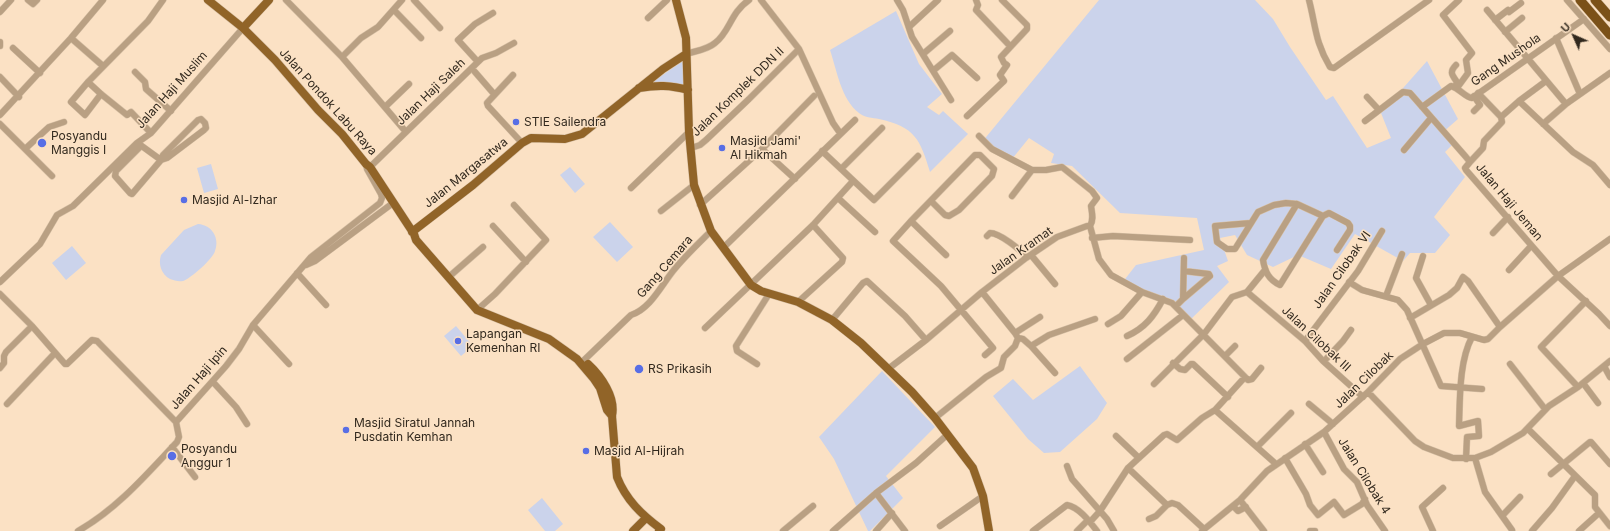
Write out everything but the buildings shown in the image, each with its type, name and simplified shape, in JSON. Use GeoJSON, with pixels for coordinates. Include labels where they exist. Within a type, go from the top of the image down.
{"type":"FeatureCollection","features":[{"type":"Feature","properties":{"kind":"highway"},"geometry":{"type":"LineString","coordinates":[[1580,0],[1610,35]]}},
{"type":"Feature","properties":{"kind":"highway"},"geometry":{"type":"LineString","coordinates":[[1595,0],[1610,17]]}},
{"type":"Feature","properties":{"kind":"main road","name":"Jalan Pondok Labu Raya"},"geometry":{"type":"LineString","coordinates":[[208,0],[243,28],[275,60],[318,110],[342,134],[368,165],[418,239],[478,308],[549,339],[599,375],[606,385],[614,409],[612,416],[617,477],[628,498],[646,518],[661,530]]}},
{"type":"Feature","properties":{"kind":"main road"},"geometry":{"type":"LineString","coordinates":[[243,28],[269,0]]}},
{"type":"Feature","properties":{"kind":"main road"},"geometry":{"type":"LineString","coordinates":[[676,0],[686,38],[689,132],[692,148],[694,185],[711,231],[727,244],[753,283],[769,294],[798,302],[832,320],[888,369],[935,418],[973,468],[983,496],[989,531]]}},
{"type":"Feature","properties":{"kind":"main road"},"geometry":{"type":"LineString","coordinates":[[249,21],[247,26],[249,35]]}},
{"type":"Feature","properties":{"kind":"main road","name":"Jalan Margasatwa"},"geometry":{"type":"LineString","coordinates":[[418,239],[473,185],[522,143],[531,138],[565,139],[582,134],[663,69],[686,54]]}},
{"type":"Feature","properties":{"kind":"main road"},"geometry":{"type":"LineString","coordinates":[[639,88],[660,85],[674,86],[688,90]]}},
{"type":"Feature","properties":{"kind":"main road"},"geometry":{"type":"LineString","coordinates":[[633,531],[646,518]]}},
{"type":"Feature","properties":{"kind":"street"},"geometry":{"type":"LineString","coordinates":[[0,12],[11,0]]}},
{"type":"Feature","properties":{"kind":"street"},"geometry":{"type":"LineString","coordinates":[[0,115],[72,38],[103,0]]}},
{"type":"Feature","properties":{"kind":"street"},"geometry":{"type":"LineString","coordinates":[[101,94],[85,115],[83,115],[71,102],[102,66],[116,55],[148,21],[164,0]]}},
{"type":"Feature","properties":{"kind":"street"},"geometry":{"type":"LineString","coordinates":[[286,0],[342,57],[406,132]]}},
{"type":"Feature","properties":{"kind":"street"},"geometry":{"type":"LineString","coordinates":[[342,57],[361,38],[378,27],[402,0]]}},
{"type":"Feature","properties":{"kind":"street"},"geometry":{"type":"LineString","coordinates":[[414,0],[440,28]]}},
{"type":"Feature","properties":{"kind":"street"},"geometry":{"type":"LineString","coordinates":[[648,18],[668,0]]}},
{"type":"Feature","properties":{"kind":"street","name":"Jalan Margasatwa"},"geometry":{"type":"LineString","coordinates":[[686,54],[715,44],[736,11],[750,0]]}},
{"type":"Feature","properties":{"kind":"street","name":"Jalan Komplek DDN II"},"geometry":{"type":"LineString","coordinates":[[761,0],[798,49],[833,123],[840,133]]}},
{"type":"Feature","properties":{"kind":"street"},"geometry":{"type":"LineString","coordinates":[[897,0],[903,10],[912,37],[934,70],[951,100]]}},
{"type":"Feature","properties":{"kind":"street"},"geometry":{"type":"LineString","coordinates":[[909,28],[938,0]]}},
{"type":"Feature","properties":{"kind":"street"},"geometry":{"type":"LineString","coordinates":[[976,0],[978,5],[976,10],[1010,46]]}},
{"type":"Feature","properties":{"kind":"street"},"geometry":{"type":"LineString","coordinates":[[967,116],[1004,81],[1000,74],[1007,65],[1001,57],[1027,29],[1027,25],[1002,0]]}},
{"type":"Feature","properties":{"kind":"street"},"geometry":{"type":"LineString","coordinates":[[1309,0],[1317,40],[1330,67],[1334,68],[1429,0]]}},
{"type":"Feature","properties":{"kind":"street"},"geometry":{"type":"LineString","coordinates":[[1456,87],[1468,73],[1466,60],[1472,53],[1443,15],[1459,0]]}},
{"type":"Feature","properties":{"kind":"street"},"geometry":{"type":"LineString","coordinates":[[1567,0],[1610,50]]}},
{"type":"Feature","properties":{"kind":"street"},"geometry":{"type":"LineString","coordinates":[[1496,20],[1508,10],[1509,12],[1521,3]]}},
{"type":"Feature","properties":{"kind":"street"},"geometry":{"type":"LineString","coordinates":[[394,10],[420,38]]}},
{"type":"Feature","properties":{"kind":"street"},"geometry":{"type":"LineString","coordinates":[[1487,10],[1566,104]]}},
{"type":"Feature","properties":{"kind":"street"},"geometry":{"type":"LineString","coordinates":[[478,62],[458,40],[475,24],[493,13]]}},
{"type":"Feature","properties":{"kind":"street"},"geometry":{"type":"LineString","coordinates":[[1505,32],[1522,18]]}},
{"type":"Feature","properties":{"kind":"street","name":"Gang Mushola"},"geometry":{"type":"LineString","coordinates":[[1422,107],[1446,88],[1451,86],[1456,87],[1468,97],[1472,98],[1584,19]]}},
{"type":"Feature","properties":{"kind":"street","name":"Jalan Haji Muslim"},"geometry":{"type":"LineString","coordinates":[[0,282],[40,244],[54,218],[73,206],[151,132],[243,28]]}},
{"type":"Feature","properties":{"kind":"street"},"geometry":{"type":"LineString","coordinates":[[923,54],[950,31]]}},
{"type":"Feature","properties":{"kind":"street"},"geometry":{"type":"LineString","coordinates":[[72,38],[82,49],[85,49],[102,66]]}},
{"type":"Feature","properties":{"kind":"street"},"geometry":{"type":"LineString","coordinates":[[1556,38],[1580,94]]}},
{"type":"Feature","properties":{"kind":"street","name":"Jalan Haji Saleh"},"geometry":{"type":"LineString","coordinates":[[368,165],[406,132],[482,58],[496,53],[514,43]]}},
{"type":"Feature","properties":{"kind":"street"},"geometry":{"type":"LineString","coordinates":[[12,48],[40,73]]}},
{"type":"Feature","properties":{"kind":"street","name":"Jalan Komplek DDN II"},"geometry":{"type":"LineString","coordinates":[[692,148],[700,145],[750,99],[798,49]]}},
{"type":"Feature","properties":{"kind":"street"},"geometry":{"type":"LineString","coordinates":[[934,70],[952,55],[977,78]]}},
{"type":"Feature","properties":{"kind":"street"},"geometry":{"type":"LineString","coordinates":[[1456,65],[1451,70],[1451,73],[1457,82],[1456,87]]}},
{"type":"Feature","properties":{"kind":"street"},"geometry":{"type":"LineString","coordinates":[[135,72],[145,82],[146,89],[171,111]]}},
{"type":"Feature","properties":{"kind":"street"},"geometry":{"type":"LineString","coordinates":[[475,72],[494,94]]}},
{"type":"Feature","properties":{"kind":"street"},"geometry":{"type":"LineString","coordinates":[[1543,124],[1566,104],[1610,72]]}},
{"type":"Feature","properties":{"kind":"street"},"geometry":{"type":"LineString","coordinates":[[513,75],[487,102],[488,106],[522,143]]}},
{"type":"Feature","properties":{"kind":"street"},"geometry":{"type":"LineString","coordinates":[[0,77],[18,96]]}},
{"type":"Feature","properties":{"kind":"street"},"geometry":{"type":"LineString","coordinates":[[1501,117],[1519,100],[1546,81]]}},
{"type":"Feature","properties":{"kind":"street"},"geometry":{"type":"LineString","coordinates":[[88,82],[127,114],[131,112],[151,132]]}},
{"type":"Feature","properties":{"kind":"street"},"geometry":{"type":"LineString","coordinates":[[385,107],[409,84]]}},
{"type":"Feature","properties":{"kind":"street","name":"Jalan Haji Jeman"},"geometry":{"type":"LineString","coordinates":[[1365,121],[1406,91],[1410,93],[1470,162],[1465,168],[1466,170],[1508,217],[1531,246],[1558,276],[1586,301],[1610,326]]}},
{"type":"Feature","properties":{"kind":"street"},"geometry":{"type":"LineString","coordinates":[[1474,111],[1480,105],[1476,95]]}},
{"type":"Feature","properties":{"kind":"street"},"geometry":{"type":"LineString","coordinates":[[1470,162],[1482,148],[1484,141],[1502,122],[1501,117],[1476,95]]}},
{"type":"Feature","properties":{"kind":"street"},"geometry":{"type":"LineString","coordinates":[[702,204],[762,149],[814,96]]}},
{"type":"Feature","properties":{"kind":"street"},"geometry":{"type":"LineString","coordinates":[[1367,97],[1379,110]]}},
{"type":"Feature","properties":{"kind":"street"},"geometry":{"type":"LineString","coordinates":[[1519,100],[1574,152],[1593,165],[1610,184]]}},
{"type":"Feature","properties":{"kind":"street"},"geometry":{"type":"LineString","coordinates":[[1404,150],[1431,118]]}},
{"type":"Feature","properties":{"kind":"street"},"geometry":{"type":"LineString","coordinates":[[161,160],[139,144],[116,173],[116,178],[132,194],[161,160],[163,155],[198,120],[201,119],[205,123],[206,128],[204,130],[167,158],[161,160]]}},
{"type":"Feature","properties":{"kind":"street"},"geometry":{"type":"LineString","coordinates":[[727,244],[855,120]]}},
{"type":"Feature","properties":{"kind":"street"},"geometry":{"type":"LineString","coordinates":[[25,149],[49,127],[64,122]]}},
{"type":"Feature","properties":{"kind":"street"},"geometry":{"type":"LineString","coordinates":[[0,124],[52,176]]}},
{"type":"Feature","properties":{"kind":"street"},"geometry":{"type":"LineString","coordinates":[[841,169],[882,128]]}},
{"type":"Feature","properties":{"kind":"street"},"geometry":{"type":"LineString","coordinates":[[631,188],[689,132]]}},
{"type":"Feature","properties":{"kind":"street"},"geometry":{"type":"LineString","coordinates":[[979,136],[992,149],[1032,170],[1046,170],[1062,167],[1092,191],[1097,198],[1091,206],[1093,216],[1090,226],[1092,238],[1099,258],[1111,275],[1142,292],[1163,299],[1176,306],[1183,315],[1204,334],[1248,380],[1252,379],[1261,368]]}},
{"type":"Feature","properties":{"kind":"street"},"geometry":{"type":"LineString","coordinates":[[762,149],[795,179]]}},
{"type":"Feature","properties":{"kind":"street"},"geometry":{"type":"LineString","coordinates":[[822,151],[872,200],[875,200],[918,156]]}},
{"type":"Feature","properties":{"kind":"street"},"geometry":{"type":"LineString","coordinates":[[930,201],[944,215],[949,216],[959,210],[992,176],[994,170],[980,155],[975,155],[910,221],[893,242],[941,286],[993,348],[985,355]]}},
{"type":"Feature","properties":{"kind":"street","name":"Jalan Haji Ipin"},"geometry":{"type":"LineString","coordinates":[[78,531],[117,503],[172,447],[179,438],[176,422],[213,382],[234,356],[253,325],[304,265],[314,261],[353,229],[380,203],[382,198],[380,190],[367,169],[368,165]]}},
{"type":"Feature","properties":{"kind":"street"},"geometry":{"type":"LineString","coordinates":[[1012,196],[1032,170]]}},
{"type":"Feature","properties":{"kind":"street"},"geometry":{"type":"LineString","coordinates":[[705,328],[813,225],[853,181]]}},
{"type":"Feature","properties":{"kind":"street"},"geometry":{"type":"LineString","coordinates":[[661,211],[694,185]]}},
{"type":"Feature","properties":{"kind":"street"},"geometry":{"type":"LineString","coordinates":[[838,198],[875,232]]}},
{"type":"Feature","properties":{"kind":"street","name":"Jalan Haji Ipin"},"geometry":{"type":"LineString","coordinates":[[353,229],[393,203]]}},
{"type":"Feature","properties":{"kind":"street"},"geometry":{"type":"LineString","coordinates":[[1251,223],[1215,226],[1217,242],[1227,249],[1235,249],[1258,212],[1274,205],[1286,203],[1296,204],[1323,216]]}},
{"type":"Feature","properties":{"kind":"street"},"geometry":{"type":"LineString","coordinates":[[1296,204],[1263,260],[1265,270],[1275,283],[1280,285],[1323,216],[1329,213],[1350,226],[1350,230],[1337,250]]}},
{"type":"Feature","properties":{"kind":"street"},"geometry":{"type":"LineString","coordinates":[[478,308],[495,294],[546,240],[514,205]]}},
{"type":"Feature","properties":{"kind":"street"},"geometry":{"type":"LineString","coordinates":[[1493,233],[1508,217]]}},
{"type":"Feature","properties":{"kind":"street"},"geometry":{"type":"LineString","coordinates":[[910,221],[946,255]]}},
{"type":"Feature","properties":{"kind":"street"},"geometry":{"type":"LineString","coordinates":[[798,302],[842,262],[843,258],[813,225]]}},
{"type":"Feature","properties":{"kind":"street"},"geometry":{"type":"LineString","coordinates":[[493,226],[526,262]]}},
{"type":"Feature","properties":{"kind":"street","name":"Jalan Kramat"},"geometry":{"type":"LineString","coordinates":[[888,369],[926,340],[982,292],[1029,256],[1057,237],[1090,226]]}},
{"type":"Feature","properties":{"kind":"street","name":"Gang Cemara"},"geometry":{"type":"LineString","coordinates":[[582,362],[631,315],[641,311],[666,282],[672,272],[711,231]]}},
{"type":"Feature","properties":{"kind":"street","name":"Jalan Cilobak VI"},"geometry":{"type":"LineString","coordinates":[[1306,340],[1373,248],[1382,231]]}},
{"type":"Feature","properties":{"kind":"street"},"geometry":{"type":"LineString","coordinates":[[988,236],[990,233],[995,233],[1029,256],[1055,284]]}},
{"type":"Feature","properties":{"kind":"street"},"geometry":{"type":"LineString","coordinates":[[1092,238],[1113,236],[1190,240]]}},
{"type":"Feature","properties":{"kind":"street","name":"Jalan Cilobak"},"geometry":{"type":"LineString","coordinates":[[1203,530],[1240,500],[1261,477],[1276,464],[1324,432],[1363,397],[1400,359],[1423,344],[1444,333],[1460,333],[1484,340],[1488,339],[1558,276],[1610,239]]}},
{"type":"Feature","properties":{"kind":"street"},"geometry":{"type":"LineString","coordinates":[[1509,270],[1531,246]]}},
{"type":"Feature","properties":{"kind":"street"},"geometry":{"type":"LineString","coordinates":[[452,278],[483,248]]}},
{"type":"Feature","properties":{"kind":"street"},"geometry":{"type":"LineString","coordinates":[[1423,256],[1416,278],[1431,305]]}},
{"type":"Feature","properties":{"kind":"street"},"geometry":{"type":"LineString","coordinates":[[1386,296],[1401,257]]}},
{"type":"Feature","properties":{"kind":"street"},"geometry":{"type":"LineString","coordinates":[[1183,299],[1184,258]]}},
{"type":"Feature","properties":{"kind":"street"},"geometry":{"type":"LineString","coordinates":[[1154,384],[1173,363],[1204,334],[1232,297],[1247,292],[1265,270]]}},
{"type":"Feature","properties":{"kind":"street"},"geometry":{"type":"LineString","coordinates":[[1176,306],[1210,276],[1209,274],[1184,271]]}},
{"type":"Feature","properties":{"kind":"street"},"geometry":{"type":"LineString","coordinates":[[297,273],[326,305]]}},
{"type":"Feature","properties":{"kind":"street"},"geometry":{"type":"LineString","coordinates":[[1410,318],[1449,295],[1457,288],[1463,277],[1468,281],[1500,327]]}},
{"type":"Feature","properties":{"kind":"street"},"geometry":{"type":"LineString","coordinates":[[832,320],[863,283],[867,281],[905,316],[926,340]]}},
{"type":"Feature","properties":{"kind":"street"},"geometry":{"type":"LineString","coordinates":[[1349,282],[1362,290],[1398,300],[1407,310],[1442,386],[1482,389]]}},
{"type":"Feature","properties":{"kind":"street"},"geometry":{"type":"LineString","coordinates":[[982,292],[1016,335],[1031,346],[1055,373]]}},
{"type":"Feature","properties":{"kind":"street"},"geometry":{"type":"LineString","coordinates":[[1108,324],[1121,316],[1142,292]]}},
{"type":"Feature","properties":{"kind":"street","name":"Jalan Cilobak III"},"geometry":{"type":"LineString","coordinates":[[1247,292],[1306,340],[1363,397]]}},
{"type":"Feature","properties":{"kind":"street"},"geometry":{"type":"LineString","coordinates":[[0,294],[32,326],[65,364],[68,364],[92,340],[97,340],[176,422]]}},
{"type":"Feature","properties":{"kind":"street"},"geometry":{"type":"LineString","coordinates":[[757,364],[738,351],[736,346],[769,294]]}},
{"type":"Feature","properties":{"kind":"street"},"geometry":{"type":"LineString","coordinates":[[1127,336],[1138,331],[1151,319],[1163,299]]}},
{"type":"Feature","properties":{"kind":"street"},"geometry":{"type":"LineString","coordinates":[[1586,301],[1541,348],[1598,403]]}},
{"type":"Feature","properties":{"kind":"street"},"geometry":{"type":"LineString","coordinates":[[1127,359],[1183,315]]}},
{"type":"Feature","properties":{"kind":"street"},"geometry":{"type":"LineString","coordinates":[[935,418],[986,377],[1001,368],[1004,357],[1015,346],[1016,335],[1040,317]]}},
{"type":"Feature","properties":{"kind":"street"},"geometry":{"type":"LineString","coordinates":[[1031,346],[1049,335],[1095,319]]}},
{"type":"Feature","properties":{"kind":"street"},"geometry":{"type":"LineString","coordinates":[[253,325],[288,364]]}},
{"type":"Feature","properties":{"kind":"street"},"geometry":{"type":"LineString","coordinates":[[0,368],[4,363],[4,356],[6,352],[32,326]]}},
{"type":"Feature","properties":{"kind":"street"},"geometry":{"type":"LineString","coordinates":[[1325,360],[1351,330]]}},
{"type":"Feature","properties":{"kind":"street"},"geometry":{"type":"LineString","coordinates":[[1466,459],[1467,437],[1479,436],[1478,421],[1459,426],[1460,388],[1468,345],[1472,337]]}},
{"type":"Feature","properties":{"kind":"street"},"geometry":{"type":"LineString","coordinates":[[1225,356],[1235,346]]}},
{"type":"Feature","properties":{"kind":"street"},"geometry":{"type":"LineString","coordinates":[[7,404],[56,353]]}},
{"type":"Feature","properties":{"kind":"street"},"geometry":{"type":"LineString","coordinates":[[1368,392],[1415,441],[1424,447],[1453,458],[1475,458],[1510,442],[1528,429],[1545,409],[1580,385],[1610,361]]}},
{"type":"Feature","properties":{"kind":"street"},"geometry":{"type":"LineString","coordinates":[[1173,363],[1180,369],[1185,370],[1193,364],[1228,397]]}},
{"type":"Feature","properties":{"kind":"street"},"geometry":{"type":"LineString","coordinates":[[1510,364],[1545,409]]}},
{"type":"Feature","properties":{"kind":"street"},"geometry":{"type":"LineString","coordinates":[[1604,366],[1610,377]]}},
{"type":"Feature","properties":{"kind":"street"},"geometry":{"type":"LineString","coordinates":[[1077,531],[1100,511],[1128,468],[1164,435],[1167,434],[1177,440],[1202,418],[1215,410],[1245,377]]}},
{"type":"Feature","properties":{"kind":"street"},"geometry":{"type":"LineString","coordinates":[[213,382],[236,407],[247,424]]}},
{"type":"Feature","properties":{"kind":"street"},"geometry":{"type":"LineString","coordinates":[[1309,404],[1333,424]]}},
{"type":"Feature","properties":{"kind":"street"},"geometry":{"type":"LineString","coordinates":[[1215,410],[1276,464]]}},
{"type":"Feature","properties":{"kind":"street"},"geometry":{"type":"LineString","coordinates":[[1257,448],[1291,413]]}},
{"type":"Feature","properties":{"kind":"street"},"geometry":{"type":"LineString","coordinates":[[1528,429],[1595,495],[1595,506],[1610,526]]}},
{"type":"Feature","properties":{"kind":"street","name":"Jalan Cilobak 4"},"geometry":{"type":"LineString","coordinates":[[1324,432],[1344,469],[1357,482],[1365,499],[1385,531]]}},
{"type":"Feature","properties":{"kind":"street"},"geometry":{"type":"LineString","coordinates":[[833,531],[876,493],[916,463],[948,434]]}},
{"type":"Feature","properties":{"kind":"street"},"geometry":{"type":"LineString","coordinates":[[1116,436],[1139,458]]}},
{"type":"Feature","properties":{"kind":"street"},"geometry":{"type":"LineString","coordinates":[[1551,474],[1590,442],[1610,464]]}},
{"type":"Feature","properties":{"kind":"street"},"geometry":{"type":"LineString","coordinates":[[1305,444],[1323,472]]}},
{"type":"Feature","properties":{"kind":"street"},"geometry":{"type":"LineString","coordinates":[[172,447],[195,477]]}},
{"type":"Feature","properties":{"kind":"street"},"geometry":{"type":"LineString","coordinates":[[1285,458],[1306,494],[1310,505],[1318,515],[1334,502],[1344,515],[1362,504],[1365,499]]}},
{"type":"Feature","properties":{"kind":"street"},"geometry":{"type":"LineString","coordinates":[[1475,458],[1485,492],[1512,530]]}},
{"type":"Feature","properties":{"kind":"street"},"geometry":{"type":"LineString","coordinates":[[1067,466],[1072,479],[1100,511],[1114,531]]}},
{"type":"Feature","properties":{"kind":"street"},"geometry":{"type":"LineString","coordinates":[[1128,468],[1167,505]]}},
{"type":"Feature","properties":{"kind":"street"},"geometry":{"type":"LineString","coordinates":[[1532,531],[1552,508],[1575,476]]}},
{"type":"Feature","properties":{"kind":"street"},"geometry":{"type":"LineString","coordinates":[[1433,531],[1422,507],[1443,488]]}},
{"type":"Feature","properties":{"kind":"street"},"geometry":{"type":"LineString","coordinates":[[876,493],[905,531]]}},
{"type":"Feature","properties":{"kind":"street"},"geometry":{"type":"LineString","coordinates":[[940,526],[983,496]]}},
{"type":"Feature","properties":{"kind":"street"},"geometry":{"type":"LineString","coordinates":[[1502,516],[1520,497]]}},
{"type":"Feature","properties":{"kind":"street"},"geometry":{"type":"LineString","coordinates":[[1240,500],[1264,531]]}},
{"type":"Feature","properties":{"kind":"street"},"geometry":{"type":"LineString","coordinates":[[1149,519],[1156,516],[1167,505],[1172,503],[1178,505],[1203,530]]}},
{"type":"Feature","properties":{"kind":"street"},"geometry":{"type":"LineString","coordinates":[[1033,531],[1067,505],[1076,509],[1097,531]]}},
{"type":"Feature","properties":{"kind":"street"},"geometry":{"type":"LineString","coordinates":[[783,531],[813,506]]}},
{"type":"Feature","properties":{"kind":"street"},"geometry":{"type":"LineString","coordinates":[[1233,506],[1238,511],[1246,508]]}},
{"type":"Feature","properties":{"kind":"street"},"geometry":{"type":"LineString","coordinates":[[876,531],[892,513]]}},
{"type":"Feature","properties":{"kind":"street"},"geometry":{"type":"LineString","coordinates":[[1579,531],[1599,513]]}},
{"type":"Feature","properties":{"kind":"street"},"geometry":{"type":"LineString","coordinates":[[1310,531],[1315,531]]}},
{"type":"Feature","properties":{"kind":"shaded area"},"geometry":{"type":"Polygon","coordinates":[[[1099,0],[1255,0],[1273,19],[1326,100],[1333,96],[1367,148],[1391,138],[1381,113],[1427,61],[1458,119],[1442,133],[1452,145],[1445,152],[1465,177],[1434,217],[1450,235],[1435,253],[1410,253],[1403,261],[1355,234],[1331,269],[1298,255],[1273,267],[1247,255],[1235,235],[1220,238],[1228,261],[1217,266],[1229,282],[1188,322],[1168,302],[1122,283],[1136,265],[1204,250],[1197,218],[1120,213],[1072,166],[1051,163],[1054,154],[1029,138],[1012,159],[982,142],[1099,0]]]}},
{"type":"Feature","properties":{"kind":"shaded area"},"geometry":{"type":"Polygon","coordinates":[[[896,11],[919,64],[942,94],[927,107],[939,115],[943,111],[968,134],[930,172],[923,151],[914,136],[901,126],[891,122],[868,117],[859,113],[853,107],[840,84],[830,50],[896,11]]]}},
{"type":"Feature","properties":{"kind":"shaded area"},"geometry":{"type":"Polygon","coordinates":[[[683,61],[684,85],[666,82],[651,83],[683,61]]]}},
{"type":"Feature","properties":{"kind":"shaded area"},"geometry":{"type":"Polygon","coordinates":[[[211,164],[218,189],[204,193],[197,168],[211,164]]]}},
{"type":"Feature","properties":{"kind":"shaded area"},"geometry":{"type":"Polygon","coordinates":[[[570,167],[585,184],[575,193],[560,175],[570,167]]]}},
{"type":"Feature","properties":{"kind":"shaded area"},"geometry":{"type":"Polygon","coordinates":[[[610,222],[633,247],[617,262],[593,237],[610,222]]]}},
{"type":"Feature","properties":{"kind":"shaded area"},"geometry":{"type":"Polygon","coordinates":[[[198,224],[207,227],[216,237],[216,246],[213,255],[191,277],[183,281],[170,279],[162,272],[160,262],[161,255],[184,230],[198,224]]]}},
{"type":"Feature","properties":{"kind":"shaded area"},"geometry":{"type":"Polygon","coordinates":[[[72,246],[86,263],[66,280],[52,263],[72,246]]]}},
{"type":"Feature","properties":{"kind":"shaded area","name":"Lapangan Kemenhan RI"},"geometry":{"type":"Polygon","coordinates":[[[456,326],[473,346],[461,356],[444,336],[456,326]]]}},
{"type":"Feature","properties":{"kind":"shaded area"},"geometry":{"type":"Polygon","coordinates":[[[1080,366],[1107,403],[1097,419],[1060,452],[1044,453],[1028,439],[993,396],[1013,379],[1033,400],[1080,366]]]}},
{"type":"Feature","properties":{"kind":"shaded area"},"geometry":{"type":"Polygon","coordinates":[[[882,371],[935,427],[886,476],[903,498],[870,531],[868,531],[834,459],[819,437],[882,371]]]}},
{"type":"Feature","properties":{"kind":"shaded area"},"geometry":{"type":"Polygon","coordinates":[[[542,498],[563,524],[555,531],[545,531],[528,510],[542,498]]]}},
{"type":"Feature","properties":{"kind":"place","name":"STIE Sailendra"},"geometry":{"type":"Point","coordinates":[516,122]}},
{"type":"Feature","properties":{"kind":"place","name":"Posyandu Manggis I"},"geometry":{"type":"Point","coordinates":[42,143]}},
{"type":"Feature","properties":{"kind":"place","name":"Masjid Jami' Al Hikmah"},"geometry":{"type":"Point","coordinates":[722,148]}},
{"type":"Feature","properties":{"kind":"place","name":"Masjid Al-Izhar"},"geometry":{"type":"Point","coordinates":[184,200]}},
{"type":"Feature","properties":{"kind":"place","name":"Lapangan Kemenhan RI"},"geometry":{"type":"Point","coordinates":[458,341]}},
{"type":"Feature","properties":{"kind":"place","name":"RS Prikasih"},"geometry":{"type":"Point","coordinates":[639,369]}},
{"type":"Feature","properties":{"kind":"place","name":"Masjid Siratul Jannah Pusdatin Kemhan"},"geometry":{"type":"Point","coordinates":[346,430]}},
{"type":"Feature","properties":{"kind":"place","name":"Masjid Al-Hijrah"},"geometry":{"type":"Point","coordinates":[586,451]}},
{"type":"Feature","properties":{"kind":"place","name":"Posyandu Anggur 1"},"geometry":{"type":"Point","coordinates":[172,456]}}]}
